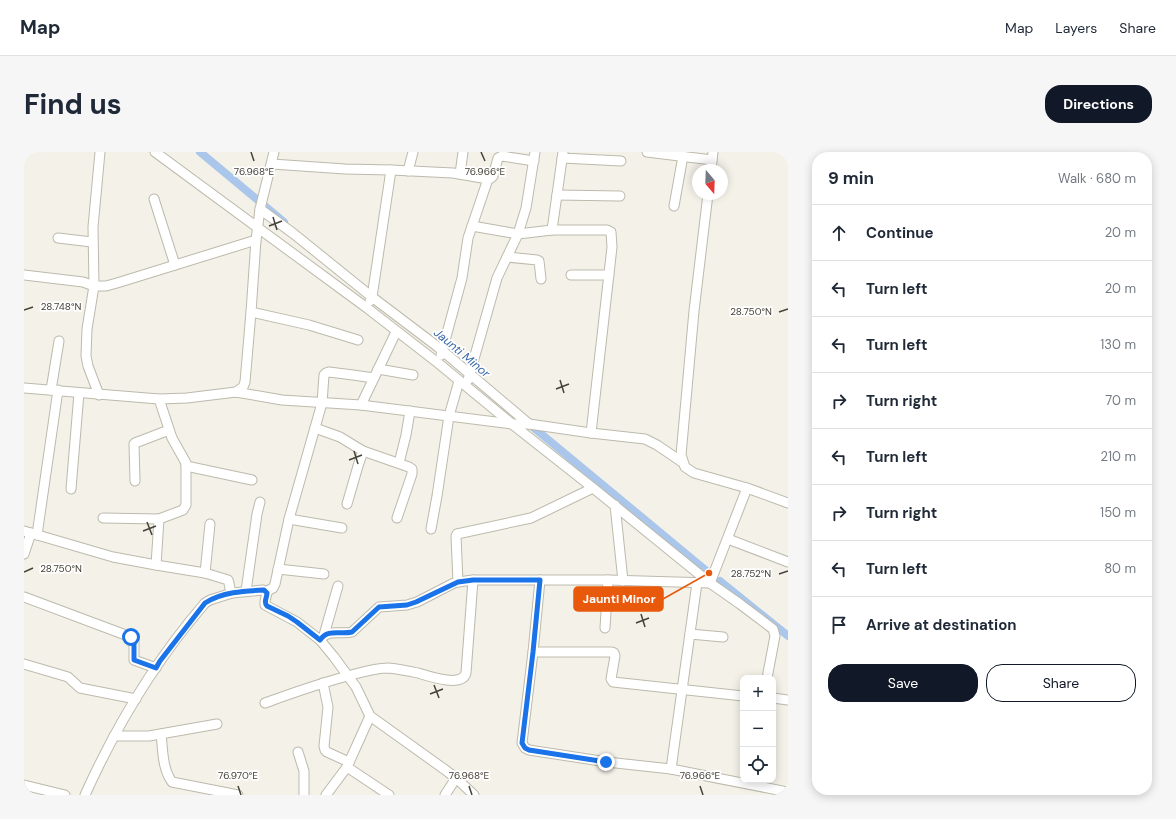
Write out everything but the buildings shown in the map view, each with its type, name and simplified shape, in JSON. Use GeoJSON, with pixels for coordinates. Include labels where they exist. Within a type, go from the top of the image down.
{"type":"FeatureCollection","features":[{"type":"Feature","properties":{"kind":"street"},"geometry":{"type":"LineString","coordinates":[[99,395],[88,366],[86,356],[87,329],[94,286],[92,242],[100,152]]}},
{"type":"Feature","properties":{"kind":"street"},"geometry":{"type":"LineString","coordinates":[[155,152],[259,218],[440,357],[521,424],[593,488],[710,584],[773,629],[775,636],[768,675]]}},
{"type":"Feature","properties":{"kind":"street"},"geometry":{"type":"LineString","coordinates":[[236,392],[240,391],[245,382],[256,240],[259,218],[274,152]]}},
{"type":"Feature","properties":{"kind":"street"},"geometry":{"type":"LineString","coordinates":[[408,171],[413,152]]}},
{"type":"Feature","properties":{"kind":"street"},"geometry":{"type":"LineString","coordinates":[[460,174],[463,152]]}},
{"type":"Feature","properties":{"kind":"street"},"geometry":{"type":"LineString","coordinates":[[647,152],[683,156],[713,156]]}},
{"type":"Feature","properties":{"kind":"street"},"geometry":{"type":"LineString","coordinates":[[552,230],[563,155],[621,161]]}},
{"type":"Feature","properties":{"kind":"street"},"geometry":{"type":"LineString","coordinates":[[431,529],[449,416],[466,380],[497,278],[518,234],[526,208],[535,156],[499,157],[493,176],[488,179],[468,238],[462,278],[440,357]]}},
{"type":"Feature","properties":{"kind":"street"},"geometry":{"type":"LineString","coordinates":[[674,206],[683,156]]}},
{"type":"Feature","properties":{"kind":"street"},"geometry":{"type":"LineString","coordinates":[[272,164],[460,174],[488,179]]}},
{"type":"Feature","properties":{"kind":"street"},"geometry":{"type":"LineString","coordinates":[[369,303],[390,170]]}},
{"type":"Feature","properties":{"kind":"street"},"geometry":{"type":"LineString","coordinates":[[557,195],[620,196]]}},
{"type":"Feature","properties":{"kind":"street"},"geometry":{"type":"LineString","coordinates":[[154,199],[175,265]]}},
{"type":"Feature","properties":{"kind":"street"},"geometry":{"type":"LineString","coordinates":[[707,200],[694,311],[681,455],[682,462],[685,467],[694,473],[747,488],[788,503]]}},
{"type":"Feature","properties":{"kind":"street"},"geometry":{"type":"LineString","coordinates":[[259,218],[294,234],[369,303],[396,332],[440,357]]}},
{"type":"Feature","properties":{"kind":"street"},"geometry":{"type":"LineString","coordinates":[[472,226],[518,234],[552,230],[610,231],[612,247],[591,433]]}},
{"type":"Feature","properties":{"kind":"street"},"geometry":{"type":"LineString","coordinates":[[58,238],[92,242]]}},
{"type":"Feature","properties":{"kind":"street"},"geometry":{"type":"LineString","coordinates":[[24,275],[83,282],[94,286],[106,286],[256,240]]}},
{"type":"Feature","properties":{"kind":"street"},"geometry":{"type":"LineString","coordinates":[[507,257],[539,261],[541,279]]}},
{"type":"Feature","properties":{"kind":"street"},"geometry":{"type":"LineString","coordinates":[[571,276],[609,275]]}},
{"type":"Feature","properties":{"kind":"street"},"geometry":{"type":"LineString","coordinates":[[251,312],[358,340]]}},
{"type":"Feature","properties":{"kind":"street"},"geometry":{"type":"LineString","coordinates":[[361,405],[396,332]]}},
{"type":"Feature","properties":{"kind":"street"},"geometry":{"type":"LineString","coordinates":[[24,554],[31,533],[55,390],[58,341]]}},
{"type":"Feature","properties":{"kind":"street"},"geometry":{"type":"LineString","coordinates":[[378,369],[413,376]]}},
{"type":"Feature","properties":{"kind":"street"},"geometry":{"type":"LineString","coordinates":[[85,795],[114,736],[136,699],[160,661],[205,603],[232,593],[264,590],[266,592],[273,588],[289,519],[322,403],[324,374],[326,372],[374,378]]}},
{"type":"Feature","properties":{"kind":"street"},"geometry":{"type":"LineString","coordinates":[[466,380],[521,424]]}},
{"type":"Feature","properties":{"kind":"street"},"geometry":{"type":"LineString","coordinates":[[24,388],[159,399],[187,398],[236,392],[282,400],[361,405],[645,439],[657,445],[682,462]]}},
{"type":"Feature","properties":{"kind":"street"},"geometry":{"type":"LineString","coordinates":[[71,490],[80,393]]}},
{"type":"Feature","properties":{"kind":"street"},"geometry":{"type":"LineString","coordinates":[[104,518],[159,519],[186,508],[186,463],[176,447],[159,399]]}},
{"type":"Feature","properties":{"kind":"street"},"geometry":{"type":"LineString","coordinates":[[399,463],[410,411]]}},
{"type":"Feature","properties":{"kind":"street"},"geometry":{"type":"LineString","coordinates":[[314,428],[340,437],[363,452],[409,467],[412,472],[397,518]]}},
{"type":"Feature","properties":{"kind":"street"},"geometry":{"type":"LineString","coordinates":[[135,482],[135,442],[169,430]]}},
{"type":"Feature","properties":{"kind":"street"},"geometry":{"type":"LineString","coordinates":[[347,504],[363,452]]}},
{"type":"Feature","properties":{"kind":"street"},"geometry":{"type":"LineString","coordinates":[[186,466],[252,480]]}},
{"type":"Feature","properties":{"kind":"street"},"geometry":{"type":"LineString","coordinates":[[458,582],[456,536],[458,534],[531,518],[593,488]]}},
{"type":"Feature","properties":{"kind":"street"},"geometry":{"type":"LineString","coordinates":[[710,584],[747,488]]}},
{"type":"Feature","properties":{"kind":"street"},"geometry":{"type":"LineString","coordinates":[[246,591],[260,502]]}},
{"type":"Feature","properties":{"kind":"street"},"geometry":{"type":"LineString","coordinates":[[615,506],[623,581]]}},
{"type":"Feature","properties":{"kind":"street"},"geometry":{"type":"LineString","coordinates":[[156,565],[159,519]]}},
{"type":"Feature","properties":{"kind":"street"},"geometry":{"type":"LineString","coordinates":[[289,519],[342,528]]}},
{"type":"Feature","properties":{"kind":"street"},"geometry":{"type":"LineString","coordinates":[[205,573],[210,524]]}},
{"type":"Feature","properties":{"kind":"street"},"geometry":{"type":"LineString","coordinates":[[31,533],[113,557],[205,573],[228,580],[232,593]]}},
{"type":"Feature","properties":{"kind":"street"},"geometry":{"type":"LineString","coordinates":[[728,539],[788,562]]}},
{"type":"Feature","properties":{"kind":"street"},"geometry":{"type":"LineString","coordinates":[[278,569],[324,574]]}},
{"type":"Feature","properties":{"kind":"street"},"geometry":{"type":"LineString","coordinates":[[322,638],[328,633],[352,632],[379,607],[407,605],[458,582],[473,580],[608,580],[710,584]]}},
{"type":"Feature","properties":{"kind":"street"},"geometry":{"type":"LineString","coordinates":[[265,703],[302,689],[382,668],[417,673],[441,680],[456,680],[463,678],[466,674],[473,580]]}},
{"type":"Feature","properties":{"kind":"street"},"geometry":{"type":"LineString","coordinates":[[540,580],[522,743],[525,748],[529,750],[606,762],[671,769],[740,781]]}},
{"type":"Feature","properties":{"kind":"street"},"geometry":{"type":"LineString","coordinates":[[605,628],[608,580]]}},
{"type":"Feature","properties":{"kind":"street"},"geometry":{"type":"LineString","coordinates":[[671,769],[697,583]]}},
{"type":"Feature","properties":{"kind":"street"},"geometry":{"type":"LineString","coordinates":[[322,638],[338,586]]}},
{"type":"Feature","properties":{"kind":"street"},"geometry":{"type":"LineString","coordinates":[[266,592],[267,596],[265,601],[267,606],[288,616],[322,638],[356,687],[370,716],[456,778],[474,795]]}},
{"type":"Feature","properties":{"kind":"street"},"geometry":{"type":"LineString","coordinates":[[24,597],[131,637],[134,640],[134,660],[156,668]]}},
{"type":"Feature","properties":{"kind":"street"},"geometry":{"type":"LineString","coordinates":[[690,634],[723,637]]}},
{"type":"Feature","properties":{"kind":"street"},"geometry":{"type":"LineString","coordinates":[[533,652],[612,652],[615,656],[611,679],[612,681],[740,696]]}},
{"type":"Feature","properties":{"kind":"street"},"geometry":{"type":"LineString","coordinates":[[24,664],[68,677],[80,688],[136,699]]}},
{"type":"Feature","properties":{"kind":"street"},"geometry":{"type":"LineString","coordinates":[[323,683],[328,707],[324,746],[325,750],[390,795]]}},
{"type":"Feature","properties":{"kind":"street"},"geometry":{"type":"LineString","coordinates":[[776,698],[788,700]]}},
{"type":"Feature","properties":{"kind":"street"},"geometry":{"type":"LineString","coordinates":[[326,795],[348,765],[370,716]]}},
{"type":"Feature","properties":{"kind":"street"},"geometry":{"type":"LineString","coordinates":[[114,736],[149,736],[216,724]]}},
{"type":"Feature","properties":{"kind":"street"},"geometry":{"type":"LineString","coordinates":[[161,734],[165,765],[172,782],[238,795]]}},
{"type":"Feature","properties":{"kind":"street"},"geometry":{"type":"LineString","coordinates":[[298,752],[303,765],[304,795]]}},
{"type":"Feature","properties":{"kind":"street"},"geometry":{"type":"LineString","coordinates":[[445,795],[456,778]]}},
{"type":"Feature","properties":{"kind":"street"},"geometry":{"type":"LineString","coordinates":[[751,783],[788,792]]}},
{"type":"Feature","properties":{"kind":"street"},"geometry":{"type":"LineString","coordinates":[[24,785],[65,795]]}},
{"type":"Feature","properties":{"kind":"waterway","name":"Jaunti Minor"},"geometry":{"type":"LineString","coordinates":[[200,152],[284,222]]}},
{"type":"Feature","properties":{"kind":"waterway","name":"Jaunti Minor"},"geometry":{"type":"LineString","coordinates":[[528,423],[709,573]]}},
{"type":"Feature","properties":{"kind":"waterway","name":"Jaunti Minor"},"geometry":{"type":"LineString","coordinates":[[720,581],[788,636]]}},
{"type":"Feature","properties":{"kind":"place","name":"Jaunti Minor"},"geometry":{"type":"Point","coordinates":[709,573]}},
{"type":"Feature","properties":{"kind":"route"},"geometry":{"type":"LineString","coordinates":[[131,637],[134,640],[134,660],[156,668],[205,603],[223,595],[264,590],[267,593],[265,601],[267,606],[288,616],[320,640],[328,633],[352,632],[379,607],[407,605],[424,599],[454,583],[473,580],[540,580],[522,743],[525,748],[529,750],[606,762]]}}]}
